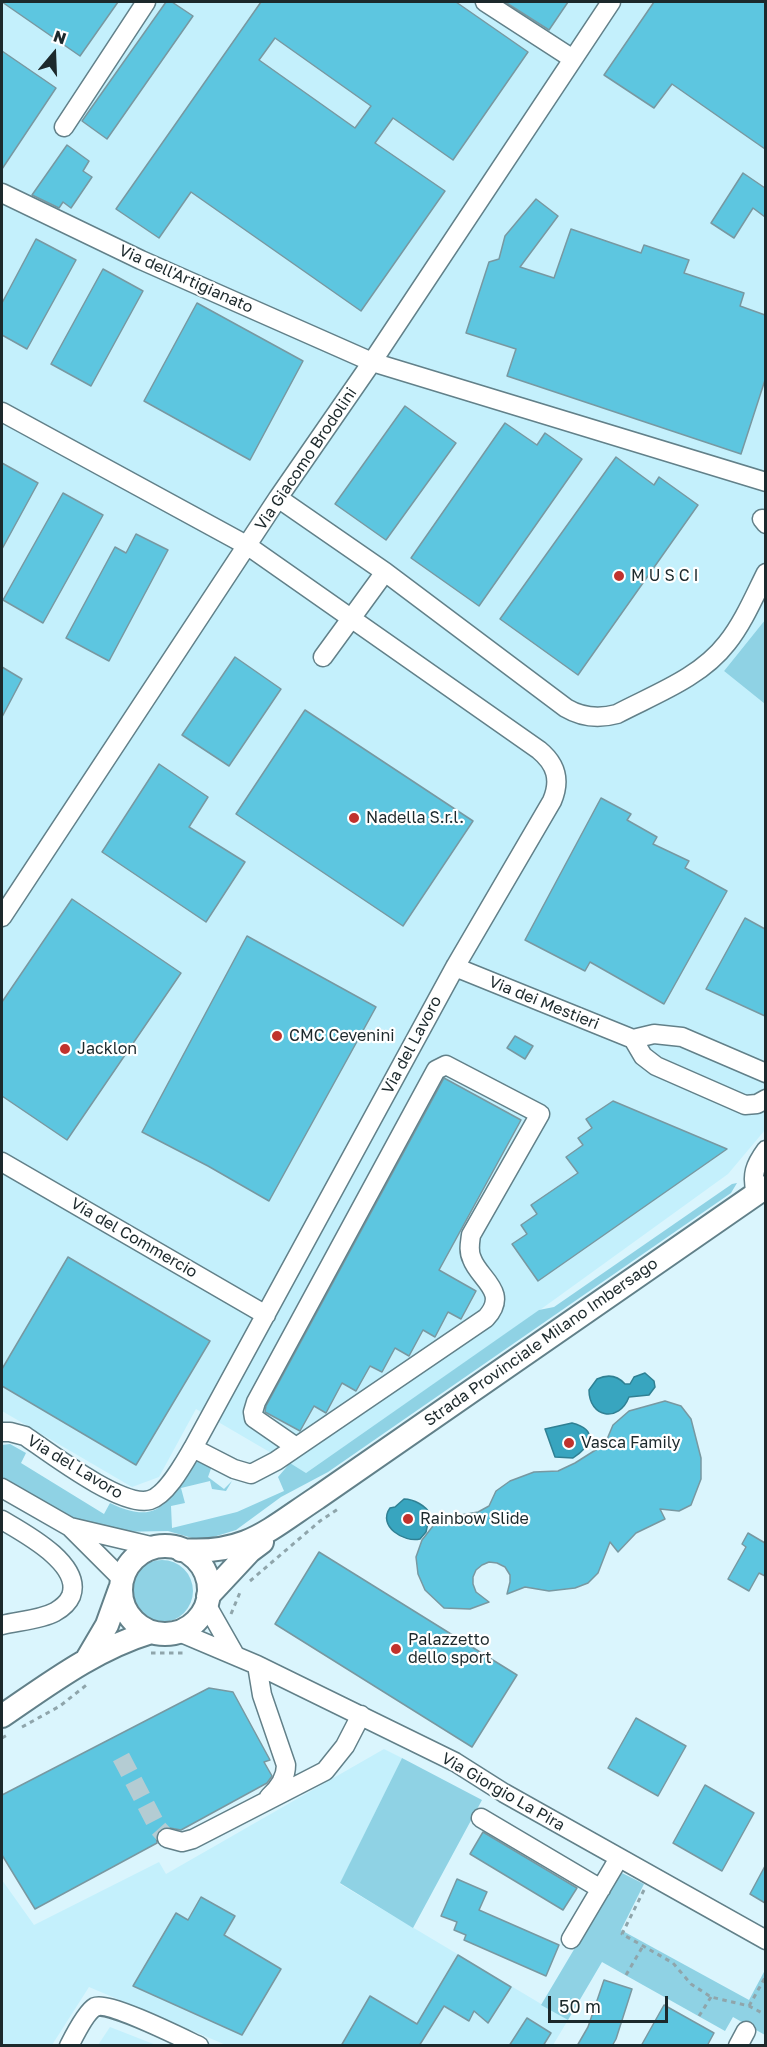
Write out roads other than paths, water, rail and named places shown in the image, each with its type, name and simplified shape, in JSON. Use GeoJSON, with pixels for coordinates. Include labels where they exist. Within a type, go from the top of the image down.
{"type":"FeatureCollection","features":[{"type":"Feature","properties":{"kind":"main road","name":"Strada Provinciale Milano Imbersago"},"geometry":{"type":"LineString","coordinates":[[181,1550],[211,1551],[252,1540],[317,1498],[761,1190]]}},
{"type":"Feature","properties":{"kind":"main road","name":"Strada Provinciale Milano Imbersago"},"geometry":{"type":"LineString","coordinates":[[207,1600],[249,1551],[317,1498]]}},
{"type":"Feature","properties":{"kind":"main road"},"geometry":{"type":"LineString","coordinates":[[6,1725],[87,1659],[126,1640],[149,1643],[165,1634],[179,1632],[191,1626],[200,1616],[207,1600],[208,1582],[202,1568],[193,1557],[168,1546],[155,1547],[143,1552],[129,1564],[107,1625],[87,1659]]}},
{"type":"Feature","properties":{"kind":"main road"},"geometry":{"type":"LineString","coordinates":[[121,1584],[122,1602],[128,1615],[138,1625],[149,1643]]}},
{"type":"Feature","properties":{"kind":"street"},"geometry":{"type":"LineString","coordinates":[[64,126],[146,2]]}},
{"type":"Feature","properties":{"kind":"street"},"geometry":{"type":"LineString","coordinates":[[485,2],[573,59]]}},
{"type":"Feature","properties":{"kind":"street","name":"Via Giacomo Brodolini"},"geometry":{"type":"LineString","coordinates":[[2,917],[611,2]]}},
{"type":"Feature","properties":{"kind":"street","name":"Via dell'Artigianato"},"geometry":{"type":"LineString","coordinates":[[2,193],[131,255],[372,362],[765,482]]}},
{"type":"Feature","properties":{"kind":"street"},"geometry":{"type":"LineString","coordinates":[[2,412],[248,546]]}},
{"type":"Feature","properties":{"kind":"street"},"geometry":{"type":"LineString","coordinates":[[279,498],[385,572],[566,708],[590,717],[617,714],[694,674],[727,643],[739,625],[765,573]]}},
{"type":"Feature","properties":{"kind":"street","name":"Via del Lavoro"},"geometry":{"type":"LineString","coordinates":[[2,1432],[25,1436],[128,1500],[140,1502],[151,1500],[161,1494],[178,1473],[193,1448],[454,967],[552,801],[558,782],[556,772],[546,755],[248,546]]}},
{"type":"Feature","properties":{"kind":"street"},"geometry":{"type":"LineString","coordinates":[[322,657],[385,572]]}},
{"type":"Feature","properties":{"kind":"street","name":"Via dei Mestieri"},"geometry":{"type":"LineString","coordinates":[[454,967],[633,1039],[654,1034],[682,1037],[765,1073]]}},
{"type":"Feature","properties":{"kind":"street","name":"Via dei Mestieri"},"geometry":{"type":"LineString","coordinates":[[633,1039],[643,1056],[666,1072],[745,1105],[757,1104],[765,1099]]}},
{"type":"Feature","properties":{"kind":"street"},"geometry":{"type":"LineString","coordinates":[[193,1448],[234,1469],[251,1474],[276,1461],[490,1314],[494,1304],[494,1294],[490,1283],[472,1260],[469,1249],[471,1235],[540,1114],[446,1065],[436,1070],[255,1402],[254,1418],[296,1447]]}},
{"type":"Feature","properties":{"kind":"street"},"geometry":{"type":"LineString","coordinates":[[761,1190],[753,1176],[765,1150]]}},
{"type":"Feature","properties":{"kind":"street","name":"Via del Commercio"},"geometry":{"type":"LineString","coordinates":[[2,1162],[266,1315]]}},
{"type":"Feature","properties":{"kind":"street"},"geometry":{"type":"LineString","coordinates":[[2,1488],[70,1527],[155,1547]]}},
{"type":"Feature","properties":{"kind":"street"},"geometry":{"type":"LineString","coordinates":[[2,1520],[51,1553],[69,1571],[73,1584],[72,1592],[66,1603],[55,1612],[2,1625]]}},
{"type":"Feature","properties":{"kind":"street"},"geometry":{"type":"LineString","coordinates":[[70,1527],[121,1584]]}},
{"type":"Feature","properties":{"kind":"street"},"geometry":{"type":"LineString","coordinates":[[207,1600],[220,1630],[235,1655]]}},
{"type":"Feature","properties":{"kind":"street","name":"Via Giorgio La Pira"},"geometry":{"type":"LineString","coordinates":[[179,1632],[257,1665],[455,1762],[489,1784],[765,1940]]}},
{"type":"Feature","properties":{"kind":"street"},"geometry":{"type":"LineString","coordinates":[[257,1665],[262,1695],[286,1765],[284,1777],[274,1792],[264,1801]]}},
{"type":"Feature","properties":{"kind":"street"},"geometry":{"type":"LineString","coordinates":[[167,1838],[182,1842],[193,1839],[325,1771],[345,1746],[361,1715]]}},
{"type":"Feature","properties":{"kind":"street"},"geometry":{"type":"LineString","coordinates":[[284,1758],[294,1768],[307,1774],[318,1774],[325,1771]]}},
{"type":"Feature","properties":{"kind":"street"},"geometry":{"type":"LineString","coordinates":[[481,1818],[601,1888]]}},
{"type":"Feature","properties":{"kind":"street"},"geometry":{"type":"LineString","coordinates":[[571,1939],[619,1858]]}},
{"type":"Feature","properties":{"kind":"street"},"geometry":{"type":"LineString","coordinates":[[69,2046],[90,2010],[100,2006],[116,2009],[199,2046]]}},
{"type":"Feature","properties":{"kind":"tunnel"},"geometry":{"type":"LineString","coordinates":[[121,1757],[158,1828],[167,1838]]}},
{"type":"Feature","properties":{"kind":"place","name":"M U S C I"},"geometry":{"type":"Point","coordinates":[619,576]}},
{"type":"Feature","properties":{"kind":"place","name":"Nadella S.r.l."},"geometry":{"type":"Point","coordinates":[354,818]}},
{"type":"Feature","properties":{"kind":"place","name":"CMC Cevenini"},"geometry":{"type":"Point","coordinates":[277,1036]}},
{"type":"Feature","properties":{"kind":"place","name":"Jacklon"},"geometry":{"type":"Point","coordinates":[65,1049]}},
{"type":"Feature","properties":{"kind":"place","name":"Vasca Family"},"geometry":{"type":"Point","coordinates":[569,1443]}},
{"type":"Feature","properties":{"kind":"place","name":"Rainbow Slide"},"geometry":{"type":"Point","coordinates":[408,1519]}},
{"type":"Feature","properties":{"kind":"place","name":"Palazzetto dello sport"},"geometry":{"type":"Point","coordinates":[396,1649]}}]}
